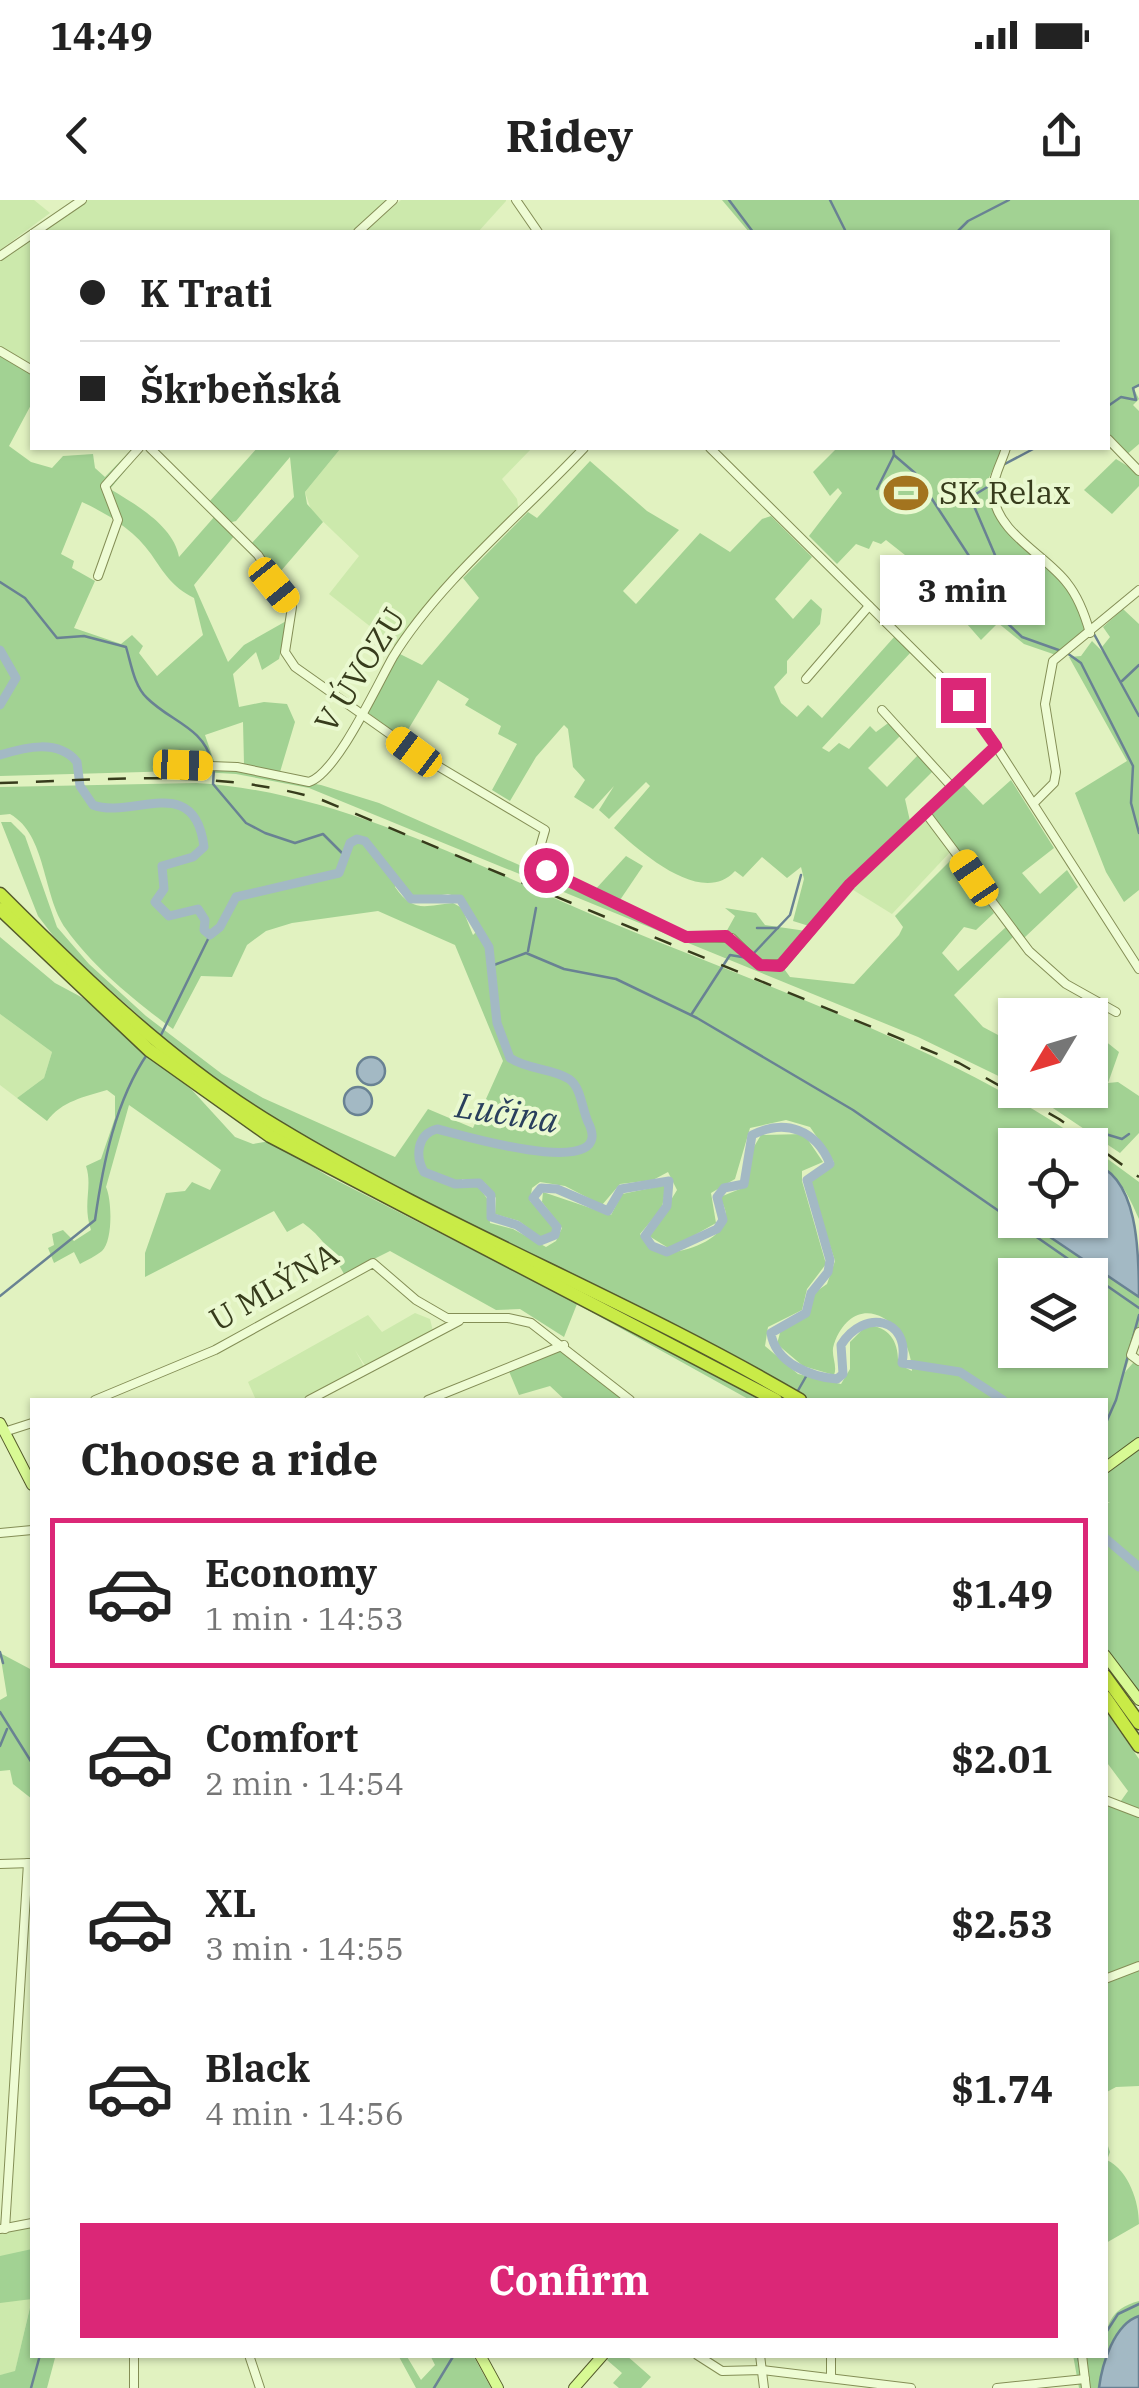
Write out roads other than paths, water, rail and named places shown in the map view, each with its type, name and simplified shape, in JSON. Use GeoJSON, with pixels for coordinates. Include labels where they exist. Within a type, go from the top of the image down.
{"type":"FeatureCollection","features":[{"type":"Feature","properties":{"kind":"highway"},"geometry":{"type":"LineString","coordinates":[[0,894],[119,1008],[196,1072],[274,1126],[637,1310],[796,1398]]}},
{"type":"Feature","properties":{"kind":"highway"},"geometry":{"type":"LineString","coordinates":[[0,909],[124,1028],[258,1129],[335,1174],[633,1322],[772,1398]]}},
{"type":"Feature","properties":{"kind":"highway"},"geometry":{"type":"LineString","coordinates":[[1108,1680],[1139,1723]]}},
{"type":"Feature","properties":{"kind":"highway"},"geometry":{"type":"LineString","coordinates":[[1108,1703],[1139,1746]]}},
{"type":"Feature","properties":{"kind":"main road"},"geometry":{"type":"LineString","coordinates":[[2,1429],[30,1481]]}},
{"type":"Feature","properties":{"kind":"main road"},"geometry":{"type":"LineString","coordinates":[[1108,1466],[1139,1443]]}},
{"type":"Feature","properties":{"kind":"main road"},"geometry":{"type":"LineString","coordinates":[[1108,1659],[1139,1700]]}},
{"type":"Feature","properties":{"kind":"main road"},"geometry":{"type":"LineString","coordinates":[[482,2358],[498,2388]]}},
{"type":"Feature","properties":{"kind":"main road"},"geometry":{"type":"LineString","coordinates":[[571,2388],[596,2358]]}},
{"type":"Feature","properties":{"kind":"street"},"geometry":{"type":"LineString","coordinates":[[38,230],[82,200]]}},
{"type":"Feature","properties":{"kind":"street"},"geometry":{"type":"LineString","coordinates":[[360,230],[394,200]]}},
{"type":"Feature","properties":{"kind":"street"},"geometry":{"type":"LineString","coordinates":[[516,200],[537,230]]}},
{"type":"Feature","properties":{"kind":"street"},"geometry":{"type":"LineString","coordinates":[[0,256],[30,236]]}},
{"type":"Feature","properties":{"kind":"street"},"geometry":{"type":"LineString","coordinates":[[0,351],[30,369]]}},
{"type":"Feature","properties":{"kind":"street"},"geometry":{"type":"LineString","coordinates":[[1110,441],[1139,471]]}},
{"type":"Feature","properties":{"kind":"street"},"geometry":{"type":"LineString","coordinates":[[98,576],[118,520],[104,486],[137,450]]}},
{"type":"Feature","properties":{"kind":"street"},"geometry":{"type":"LineString","coordinates":[[152,450],[258,555],[292,607],[285,652],[290,663],[421,756],[544,830],[538,854],[546,870],[686,937],[732,938],[750,959],[766,967],[783,964],[850,884],[996,746]]}},
{"type":"Feature","properties":{"kind":"street","name":"V ÚVOZU"},"geometry":{"type":"LineString","coordinates":[[183,765],[237,767],[309,782],[326,772],[360,712],[425,614],[582,450]]}},
{"type":"Feature","properties":{"kind":"street"},"geometry":{"type":"LineString","coordinates":[[712,450],[954,690],[1034,803],[1139,969]]}},
{"type":"Feature","properties":{"kind":"street"},"geometry":{"type":"LineString","coordinates":[[1005,450],[994,482],[995,503],[1022,542],[1068,583],[1086,615],[1090,633]]}},
{"type":"Feature","properties":{"kind":"street"},"geometry":{"type":"LineString","coordinates":[[1034,803],[1054,783],[1045,704],[1053,661],[1139,590]]}},
{"type":"Feature","properties":{"kind":"street"},"geometry":{"type":"LineString","coordinates":[[806,679],[870,606]]}},
{"type":"Feature","properties":{"kind":"street"},"geometry":{"type":"LineString","coordinates":[[882,710],[952,788]]}},
{"type":"Feature","properties":{"kind":"street"},"geometry":{"type":"LineString","coordinates":[[925,812],[1029,951],[1066,984],[1116,1012]]}},
{"type":"Feature","properties":{"kind":"street","name":"U MLÝNA"},"geometry":{"type":"LineString","coordinates":[[101,1398],[215,1350],[365,1264],[373,1264],[416,1300],[463,1320]]}},
{"type":"Feature","properties":{"kind":"street"},"geometry":{"type":"LineString","coordinates":[[313,1398],[463,1320],[508,1318],[531,1323],[628,1398]]}},
{"type":"Feature","properties":{"kind":"street"},"geometry":{"type":"LineString","coordinates":[[1139,1332],[1130,1355],[1139,1361]]}},
{"type":"Feature","properties":{"kind":"street"},"geometry":{"type":"LineString","coordinates":[[433,1398],[564,1346]]}},
{"type":"Feature","properties":{"kind":"street"},"geometry":{"type":"LineString","coordinates":[[2,1429],[30,1423]]}},
{"type":"Feature","properties":{"kind":"street"},"geometry":{"type":"LineString","coordinates":[[0,1533],[30,1530]]}},
{"type":"Feature","properties":{"kind":"street"},"geometry":{"type":"LineString","coordinates":[[1108,1801],[1139,1813]]}},
{"type":"Feature","properties":{"kind":"street"},"geometry":{"type":"LineString","coordinates":[[0,1864],[30,1863],[3,2229],[30,2223]]}},
{"type":"Feature","properties":{"kind":"street"},"geometry":{"type":"LineString","coordinates":[[1108,1979],[1139,1966]]}},
{"type":"Feature","properties":{"kind":"street"},"geometry":{"type":"LineString","coordinates":[[134,2358],[134,2388]]}},
{"type":"Feature","properties":{"kind":"street"},"geometry":{"type":"LineString","coordinates":[[250,2358],[260,2388]]}},
{"type":"Feature","properties":{"kind":"street"},"geometry":{"type":"LineString","coordinates":[[702,2358],[722,2371],[762,2370],[912,2388]]}},
{"type":"Feature","properties":{"kind":"street"},"geometry":{"type":"LineString","coordinates":[[760,2358],[764,2388]]}},
{"type":"Feature","properties":{"kind":"street"},"geometry":{"type":"LineString","coordinates":[[830,2358],[831,2377]]}},
{"type":"Feature","properties":{"kind":"street"},"geometry":{"type":"LineString","coordinates":[[997,2388],[1081,2383],[1082,2358]]}},
{"type":"Feature","properties":{"kind":"water"},"geometry":{"type":"Polygon","coordinates":[[[371,1057],[381,1061],[385,1071],[381,1081],[371,1085],[361,1081],[357,1071],[361,1061],[371,1057]]]}},
{"type":"Feature","properties":{"kind":"water"},"geometry":{"type":"Polygon","coordinates":[[[358,1087],[368,1091],[372,1101],[368,1111],[358,1115],[348,1111],[344,1101],[348,1091],[358,1087]]]}},
{"type":"Feature","properties":{"kind":"water"},"geometry":{"type":"Polygon","coordinates":[[[1108,1172],[1118,1182],[1133,1218],[1139,1297],[1108,1276],[1108,1258],[1081,1258],[1051,1238],[1108,1238],[1108,1172]]]}},
{"type":"Feature","properties":{"kind":"water"},"geometry":{"type":"Polygon","coordinates":[[[1139,2316],[1139,2388],[1099,2388],[1108,2353],[1130,2320],[1139,2316]]]}},
{"type":"Feature","properties":{"kind":"waterway"},"geometry":{"type":"LineString","coordinates":[[729,200],[752,230]]}},
{"type":"Feature","properties":{"kind":"waterway"},"geometry":{"type":"LineString","coordinates":[[830,200],[845,230]]}},
{"type":"Feature","properties":{"kind":"waterway"},"geometry":{"type":"LineString","coordinates":[[959,230],[968,221],[1009,200]]}},
{"type":"Feature","properties":{"kind":"waterway"},"geometry":{"type":"LineString","coordinates":[[1110,405],[1121,397],[1136,400],[1133,388],[1139,385]]}},
{"type":"Feature","properties":{"kind":"waterway"},"geometry":{"type":"LineString","coordinates":[[893,450],[915,473],[986,582],[985,602],[1022,637],[1067,653],[1081,663],[1133,766],[1131,803],[1139,833]]}},
{"type":"Feature","properties":{"kind":"waterway"},"geometry":{"type":"LineString","coordinates":[[1001,466],[1031,450]]}},
{"type":"Feature","properties":{"kind":"waterway"},"geometry":{"type":"LineString","coordinates":[[877,489],[894,455]]}},
{"type":"Feature","properties":{"kind":"waterway"},"geometry":{"type":"LineString","coordinates":[[973,503],[971,497],[989,486],[991,479]]}},
{"type":"Feature","properties":{"kind":"waterway"},"geometry":{"type":"LineString","coordinates":[[974,506],[995,555],[978,571]]}},
{"type":"Feature","properties":{"kind":"waterway"},"geometry":{"type":"LineString","coordinates":[[0,582],[25,598],[57,638],[84,636],[126,647],[143,693],[194,733],[212,762]]}},
{"type":"Feature","properties":{"kind":"waterway"},"geometry":{"type":"LineString","coordinates":[[1094,634],[1139,716]]}},
{"type":"Feature","properties":{"kind":"waterway","name":"Lučina"},"geometry":{"type":"LineString","coordinates":[[0,650],[16,678],[0,705]]}},
{"type":"Feature","properties":{"kind":"waterway"},"geometry":{"type":"LineString","coordinates":[[1122,681],[1139,665]]}},
{"type":"Feature","properties":{"kind":"waterway","name":"Lučina"},"geometry":{"type":"LineString","coordinates":[[0,755],[31,748],[61,750],[77,762],[80,786],[93,805],[109,808],[160,803],[188,810],[198,824],[204,847],[193,857],[162,866],[164,889],[155,902],[169,916],[198,909],[205,920],[204,930],[210,935],[220,927],[236,897],[339,873],[350,843],[357,839],[365,841],[411,899],[460,899],[489,947],[497,1023],[510,1058],[562,1075],[573,1083],[591,1140],[580,1150],[559,1153],[501,1145],[437,1129],[425,1136],[420,1146],[424,1172],[455,1184],[479,1183],[491,1195],[491,1217],[517,1225],[540,1241],[555,1235],[557,1227],[533,1198],[541,1188],[557,1189],[608,1211],[621,1189],[669,1181],[667,1206],[645,1236],[652,1246],[667,1252],[717,1229],[723,1220],[717,1197],[724,1188],[744,1184],[752,1135],[777,1128],[798,1130],[817,1143],[830,1164],[807,1180],[830,1260],[828,1272],[811,1293],[806,1313],[771,1333],[779,1353],[806,1371],[837,1379],[843,1374],[841,1345],[851,1333],[861,1326],[884,1323],[899,1336],[902,1363],[960,1372],[1000,1398]]}},
{"type":"Feature","properties":{"kind":"waterway"},"geometry":{"type":"LineString","coordinates":[[214,769],[213,784],[246,823],[295,843],[323,834],[347,858]]}},
{"type":"Feature","properties":{"kind":"waterway"},"geometry":{"type":"LineString","coordinates":[[754,953],[790,915],[801,875]]}},
{"type":"Feature","properties":{"kind":"waterway"},"geometry":{"type":"LineString","coordinates":[[528,951],[536,908]]}},
{"type":"Feature","properties":{"kind":"waterway"},"geometry":{"type":"LineString","coordinates":[[757,928],[778,928]]}},
{"type":"Feature","properties":{"kind":"waterway"},"geometry":{"type":"LineString","coordinates":[[161,1035],[210,935]]}},
{"type":"Feature","properties":{"kind":"waterway"},"geometry":{"type":"LineString","coordinates":[[494,965],[526,953],[564,969],[616,979],[697,1018],[853,1110],[1139,1308]]}},
{"type":"Feature","properties":{"kind":"waterway"},"geometry":{"type":"LineString","coordinates":[[691,1015],[730,955],[748,958]]}},
{"type":"Feature","properties":{"kind":"waterway"},"geometry":{"type":"LineString","coordinates":[[0,1296],[95,1220],[119,1112],[148,1053]]}},
{"type":"Feature","properties":{"kind":"waterway"},"geometry":{"type":"LineString","coordinates":[[1108,1135],[1122,1139],[1129,1134]]}},
{"type":"Feature","properties":{"kind":"waterway"},"geometry":{"type":"LineString","coordinates":[[1108,1418],[1139,1315]]}},
{"type":"Feature","properties":{"kind":"waterway"},"geometry":{"type":"LineString","coordinates":[[796,1394],[808,1373]]}},
{"type":"Feature","properties":{"kind":"waterway","name":"Lučina"},"geometry":{"type":"LineString","coordinates":[[1108,1541],[1139,1567]]}},
{"type":"Feature","properties":{"kind":"waterway"},"geometry":{"type":"LineString","coordinates":[[0,1652],[3,1663]]}},
{"type":"Feature","properties":{"kind":"waterway"},"geometry":{"type":"LineString","coordinates":[[0,1712],[30,1760]]}},
{"type":"Feature","properties":{"kind":"waterway"},"geometry":{"type":"LineString","coordinates":[[0,1746],[7,1729]]}},
{"type":"Feature","properties":{"kind":"waterway"},"geometry":{"type":"LineString","coordinates":[[1108,2329],[1118,2314],[1139,2304]]}},
{"type":"Feature","properties":{"kind":"waterway"},"geometry":{"type":"LineString","coordinates":[[31,2388],[39,2358]]}},
{"type":"Feature","properties":{"kind":"waterway"},"geometry":{"type":"LineString","coordinates":[[434,2388],[452,2358]]}},
{"type":"Feature","properties":{"kind":"waterway"},"geometry":{"type":"LineString","coordinates":[[1078,2358],[1080,2367]]}},
{"type":"Feature","properties":{"kind":"railway"},"geometry":{"type":"LineString","coordinates":[[0,783],[203,780],[243,783],[322,800],[959,1063],[1059,1119],[1139,1177]]}},
{"type":"Feature","properties":{"kind":"place","name":"SK Relax"},"geometry":{"type":"Point","coordinates":[906,493]}}]}
